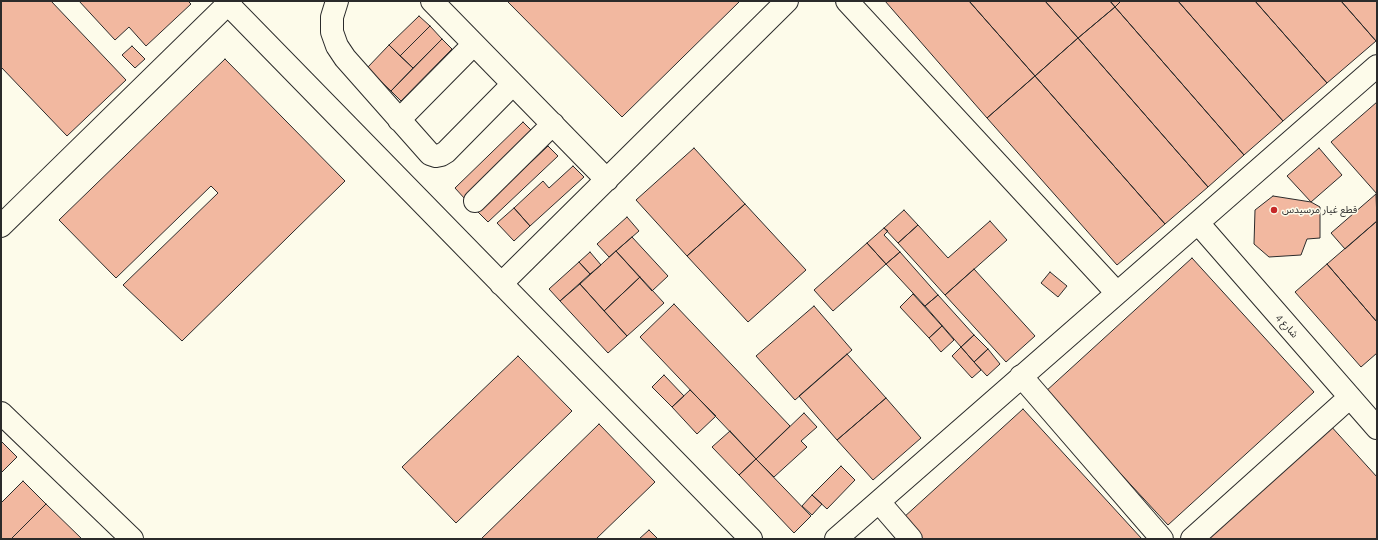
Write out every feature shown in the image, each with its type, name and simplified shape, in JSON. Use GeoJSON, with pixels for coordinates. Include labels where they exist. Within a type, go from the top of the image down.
{"type":"FeatureCollection","features":[{"type":"Feature","properties":{"kind":"street"},"geometry":{"type":"LineString","coordinates":[[337,1],[332,17],[332,32],[337,46],[345,58],[399,120],[426,150],[436,156],[446,152],[513,84]]}},
{"type":"Feature","properties":{"kind":"street"},"geometry":{"type":"LineString","coordinates":[[432,1],[607,180]]}},
{"type":"Feature","properties":{"kind":"street"},"geometry":{"type":"LineString","coordinates":[[501,284],[787,1]]}},
{"type":"Feature","properties":{"kind":"street"},"geometry":{"type":"LineString","coordinates":[[846,1],[1117,293]]}},
{"type":"Feature","properties":{"kind":"street"},"geometry":{"type":"LineString","coordinates":[[1,226],[230,3],[750,539]]}},
{"type":"Feature","properties":{"kind":"street"},"geometry":{"type":"LineString","coordinates":[[399,120],[474,44]]}},
{"type":"Feature","properties":{"kind":"street"},"geometry":{"type":"LineString","coordinates":[[836,539],[1377,66]]}},
{"type":"Feature","properties":{"kind":"street"},"geometry":{"type":"LineString","coordinates":[[474,201],[553,124]]}},
{"type":"Feature","properties":{"kind":"street","name":"شارع 4"},"geometry":{"type":"LineString","coordinates":[[1198,223],[1377,428]]}},
{"type":"Feature","properties":{"kind":"street"},"geometry":{"type":"LineString","coordinates":[[1021,376],[1162,539]]}},
{"type":"Feature","properties":{"kind":"street"},"geometry":{"type":"LineString","coordinates":[[1192,539],[1350,397]]}},
{"type":"Feature","properties":{"kind":"street"},"geometry":{"type":"LineString","coordinates":[[1,412],[132,539]]}},
{"type":"Feature","properties":{"kind":"street"},"geometry":{"type":"LineString","coordinates":[[879,502],[911,539]]}},
{"type":"Feature","properties":{"kind":"building"},"geometry":{"type":"Polygon","coordinates":[[[1,1],[51,1],[126,80],[67,136],[1,67],[1,1]]]}},
{"type":"Feature","properties":{"kind":"building"},"geometry":{"type":"Polygon","coordinates":[[[79,1],[188,1],[191,4],[146,46],[129,27],[115,40],[79,1]]]}},
{"type":"Feature","properties":{"kind":"building"},"geometry":{"type":"Polygon","coordinates":[[[507,1],[740,1],[622,117],[507,1]]]}},
{"type":"Feature","properties":{"kind":"building"},"geometry":{"type":"Polygon","coordinates":[[[885,1],[969,1],[1035,76],[987,118],[885,1]]]}},
{"type":"Feature","properties":{"kind":"building"},"geometry":{"type":"Polygon","coordinates":[[[969,1],[1045,1],[1078,38],[1035,76],[969,1]]]}},
{"type":"Feature","properties":{"kind":"building"},"geometry":{"type":"Polygon","coordinates":[[[1045,1],[1110,1],[1115,7],[1078,38],[1045,1]]]}},
{"type":"Feature","properties":{"kind":"building"},"geometry":{"type":"Polygon","coordinates":[[[1110,1],[1121,1],[1115,7],[1110,1]]]}},
{"type":"Feature","properties":{"kind":"building"},"geometry":{"type":"Polygon","coordinates":[[[1121,1],[1178,1],[1283,121],[1244,155],[1115,7],[1121,1]]]}},
{"type":"Feature","properties":{"kind":"building"},"geometry":{"type":"Polygon","coordinates":[[[1178,1],[1255,1],[1327,83],[1283,121],[1178,1]]]}},
{"type":"Feature","properties":{"kind":"building"},"geometry":{"type":"Polygon","coordinates":[[[1255,1],[1341,1],[1376,41],[1327,83],[1255,1]]]}},
{"type":"Feature","properties":{"kind":"building"},"geometry":{"type":"Polygon","coordinates":[[[1341,1],[1377,1],[1376,41],[1341,1]]]}},
{"type":"Feature","properties":{"kind":"building"},"geometry":{"type":"Polygon","coordinates":[[[1115,7],[1244,155],[1208,187],[1078,38],[1115,7]]]}},
{"type":"Feature","properties":{"kind":"building"},"geometry":{"type":"Polygon","coordinates":[[[419,16],[430,26],[400,56],[389,45],[419,16]]]}},
{"type":"Feature","properties":{"kind":"building"},"geometry":{"type":"Polygon","coordinates":[[[430,26],[442,39],[413,68],[400,56],[430,26]]]}},
{"type":"Feature","properties":{"kind":"building"},"geometry":{"type":"Polygon","coordinates":[[[1078,38],[1208,187],[1165,224],[1035,76],[1078,38]]]}},
{"type":"Feature","properties":{"kind":"building"},"geometry":{"type":"Polygon","coordinates":[[[442,39],[452,49],[401,101],[391,91],[442,39]]]}},
{"type":"Feature","properties":{"kind":"building"},"geometry":{"type":"Polygon","coordinates":[[[389,45],[413,68],[391,91],[367,68],[389,45]]]}},
{"type":"Feature","properties":{"kind":"building"},"geometry":{"type":"Polygon","coordinates":[[[132,46],[145,59],[135,68],[122,55],[132,46]]]}},
{"type":"Feature","properties":{"kind":"building"},"geometry":{"type":"Polygon","coordinates":[[[225,59],[345,181],[182,341],[123,285],[218,193],[211,186],[116,278],[59,220],[225,59]]]}},
{"type":"Feature","properties":{"kind":"building"},"geometry":{"type":"Polygon","coordinates":[[[1035,76],[1165,224],[1117,265],[987,118],[1035,76]]]}},
{"type":"Feature","properties":{"kind":"building"},"geometry":{"type":"Polygon","coordinates":[[[1377,102],[1377,194],[1331,142],[1377,102]]]}},
{"type":"Feature","properties":{"kind":"building"},"geometry":{"type":"Polygon","coordinates":[[[523,122],[533,132],[465,199],[455,188],[523,122]]]}},
{"type":"Feature","properties":{"kind":"building"},"geometry":{"type":"Polygon","coordinates":[[[548,146],[558,156],[488,222],[478,212],[548,146]]]}},
{"type":"Feature","properties":{"kind":"building"},"geometry":{"type":"Polygon","coordinates":[[[694,148],[745,204],[687,256],[636,200],[694,148]]]}},
{"type":"Feature","properties":{"kind":"building"},"geometry":{"type":"Polygon","coordinates":[[[1319,148],[1342,175],[1311,202],[1287,176],[1319,148]]]}},
{"type":"Feature","properties":{"kind":"building"},"geometry":{"type":"Polygon","coordinates":[[[573,166],[584,177],[530,226],[514,208],[543,181],[549,188],[573,166]]]}},
{"type":"Feature","properties":{"kind":"building"},"geometry":{"type":"Polygon","coordinates":[[[1376,194],[1377,221],[1345,249],[1331,233],[1376,194]]]}},
{"type":"Feature","properties":{"kind":"building"},"geometry":{"type":"Polygon","coordinates":[[[1273,196],[1311,202],[1320,207],[1320,238],[1307,239],[1301,255],[1269,257],[1254,244],[1255,210],[1273,196]]]}},
{"type":"Feature","properties":{"kind":"building"},"geometry":{"type":"Polygon","coordinates":[[[745,204],[806,270],[748,322],[687,256],[745,204]]]}},
{"type":"Feature","properties":{"kind":"building"},"geometry":{"type":"Polygon","coordinates":[[[514,208],[530,226],[514,241],[497,223],[514,208]]]}},
{"type":"Feature","properties":{"kind":"building"},"geometry":{"type":"Polygon","coordinates":[[[904,210],[918,225],[898,243],[884,228],[904,210]]]}},
{"type":"Feature","properties":{"kind":"building"},"geometry":{"type":"Polygon","coordinates":[[[627,217],[639,231],[609,257],[597,244],[627,217]]]}},
{"type":"Feature","properties":{"kind":"building"},"geometry":{"type":"Polygon","coordinates":[[[990,221],[1007,240],[945,295],[898,243],[918,225],[948,258],[990,221]]]}},
{"type":"Feature","properties":{"kind":"building"},"geometry":{"type":"Polygon","coordinates":[[[1377,221],[1377,322],[1327,264],[1377,221]]]}},
{"type":"Feature","properties":{"kind":"building"},"geometry":{"type":"Polygon","coordinates":[[[884,228],[888,231],[884,235],[900,252],[886,264],[867,243],[884,228]]]}},
{"type":"Feature","properties":{"kind":"building"},"geometry":{"type":"Polygon","coordinates":[[[632,237],[668,276],[652,291],[616,251],[632,237]]]}},
{"type":"Feature","properties":{"kind":"building"},"geometry":{"type":"Polygon","coordinates":[[[867,243],[886,264],[833,311],[814,290],[867,243]]]}},
{"type":"Feature","properties":{"kind":"building"},"geometry":{"type":"Polygon","coordinates":[[[616,251],[640,277],[604,311],[580,284],[616,251]]]}},
{"type":"Feature","properties":{"kind":"building"},"geometry":{"type":"Polygon","coordinates":[[[590,252],[601,265],[590,274],[579,262],[590,252]]]}},
{"type":"Feature","properties":{"kind":"building"},"geometry":{"type":"Polygon","coordinates":[[[900,252],[938,295],[925,306],[886,264],[900,252]]]}},
{"type":"Feature","properties":{"kind":"building"},"geometry":{"type":"Polygon","coordinates":[[[1192,258],[1314,392],[1168,525],[1045,392],[1192,258]]]}},
{"type":"Feature","properties":{"kind":"building"},"geometry":{"type":"Polygon","coordinates":[[[579,262],[590,274],[560,301],[549,289],[579,262]]]}},
{"type":"Feature","properties":{"kind":"building"},"geometry":{"type":"Polygon","coordinates":[[[1327,264],[1377,322],[1377,353],[1361,367],[1295,292],[1327,264]]]}},
{"type":"Feature","properties":{"kind":"building"},"geometry":{"type":"Polygon","coordinates":[[[974,269],[1035,336],[1006,362],[945,295],[974,269]]]}},
{"type":"Feature","properties":{"kind":"building"},"geometry":{"type":"Polygon","coordinates":[[[1050,272],[1067,286],[1058,297],[1041,283],[1050,272]]]}},
{"type":"Feature","properties":{"kind":"building"},"geometry":{"type":"Polygon","coordinates":[[[640,277],[664,303],[627,336],[604,311],[640,277]]]}},
{"type":"Feature","properties":{"kind":"building"},"geometry":{"type":"Polygon","coordinates":[[[580,284],[627,336],[608,353],[560,301],[580,284]]]}},
{"type":"Feature","properties":{"kind":"building"},"geometry":{"type":"Polygon","coordinates":[[[913,294],[942,326],[929,338],[900,307],[913,294]]]}},
{"type":"Feature","properties":{"kind":"building"},"geometry":{"type":"Polygon","coordinates":[[[938,295],[974,335],[961,347],[925,306],[938,295]]]}},
{"type":"Feature","properties":{"kind":"building"},"geometry":{"type":"Polygon","coordinates":[[[674,304],[790,426],[756,459],[640,337],[674,304]]]}},
{"type":"Feature","properties":{"kind":"building"},"geometry":{"type":"Polygon","coordinates":[[[814,306],[852,350],[795,400],[756,356],[814,306]]]}},
{"type":"Feature","properties":{"kind":"building"},"geometry":{"type":"Polygon","coordinates":[[[942,326],[954,340],[941,352],[929,338],[942,326]]]}},
{"type":"Feature","properties":{"kind":"building"},"geometry":{"type":"Polygon","coordinates":[[[974,335],[988,349],[974,362],[961,347],[974,335]]]}},
{"type":"Feature","properties":{"kind":"building"},"geometry":{"type":"Polygon","coordinates":[[[961,347],[981,370],[972,378],[952,356],[961,347]]]}},
{"type":"Feature","properties":{"kind":"building"},"geometry":{"type":"Polygon","coordinates":[[[988,349],[1000,364],[987,376],[974,362],[988,349]]]}},
{"type":"Feature","properties":{"kind":"building"},"geometry":{"type":"Polygon","coordinates":[[[847,354],[886,398],[837,440],[799,396],[847,354]]]}},
{"type":"Feature","properties":{"kind":"building"},"geometry":{"type":"Polygon","coordinates":[[[518,356],[572,411],[456,523],[402,467],[518,356]]]}},
{"type":"Feature","properties":{"kind":"building"},"geometry":{"type":"Polygon","coordinates":[[[664,375],[684,396],[672,407],[652,387],[664,375]]]}},
{"type":"Feature","properties":{"kind":"building"},"geometry":{"type":"Polygon","coordinates":[[[690,390],[716,416],[697,434],[672,407],[690,390]]]}},
{"type":"Feature","properties":{"kind":"building"},"geometry":{"type":"Polygon","coordinates":[[[886,398],[921,438],[873,480],[837,440],[886,398]]]}},
{"type":"Feature","properties":{"kind":"building"},"geometry":{"type":"Polygon","coordinates":[[[1023,409],[1142,539],[923,539],[903,518],[1023,409]]]}},
{"type":"Feature","properties":{"kind":"building"},"geometry":{"type":"Polygon","coordinates":[[[804,413],[817,427],[801,441],[807,447],[774,477],[756,459],[804,413]]]}},
{"type":"Feature","properties":{"kind":"building"},"geometry":{"type":"Polygon","coordinates":[[[599,424],[655,482],[596,539],[481,539],[599,424]]]}},
{"type":"Feature","properties":{"kind":"building"},"geometry":{"type":"Polygon","coordinates":[[[1329,424],[1377,477],[1377,539],[1203,539],[1329,424]]]}},
{"type":"Feature","properties":{"kind":"building"},"geometry":{"type":"Polygon","coordinates":[[[730,431],[756,459],[739,475],[712,447],[730,431]]]}},
{"type":"Feature","properties":{"kind":"building"},"geometry":{"type":"Polygon","coordinates":[[[1,441],[17,457],[1,473],[1,441]]]}},
{"type":"Feature","properties":{"kind":"building"},"geometry":{"type":"Polygon","coordinates":[[[756,459],[811,516],[794,533],[739,475],[756,459]]]}},
{"type":"Feature","properties":{"kind":"building"},"geometry":{"type":"Polygon","coordinates":[[[841,466],[855,480],[827,509],[812,495],[841,466]]]}},
{"type":"Feature","properties":{"kind":"building"},"geometry":{"type":"Polygon","coordinates":[[[23,481],[46,504],[11,539],[1,539],[1,503],[23,481]]]}},
{"type":"Feature","properties":{"kind":"building"},"geometry":{"type":"Polygon","coordinates":[[[812,495],[822,504],[812,515],[802,506],[812,495]]]}},
{"type":"Feature","properties":{"kind":"building"},"geometry":{"type":"Polygon","coordinates":[[[46,504],[82,539],[11,539],[46,504]]]}},
{"type":"Feature","properties":{"kind":"building"},"geometry":{"type":"Polygon","coordinates":[[[649,530],[658,539],[639,539],[649,530]]]}},
{"type":"Feature","properties":{"kind":"place","name":"قطع غيار مرسيدس"},"geometry":{"type":"Point","coordinates":[1274,210]}}]}
